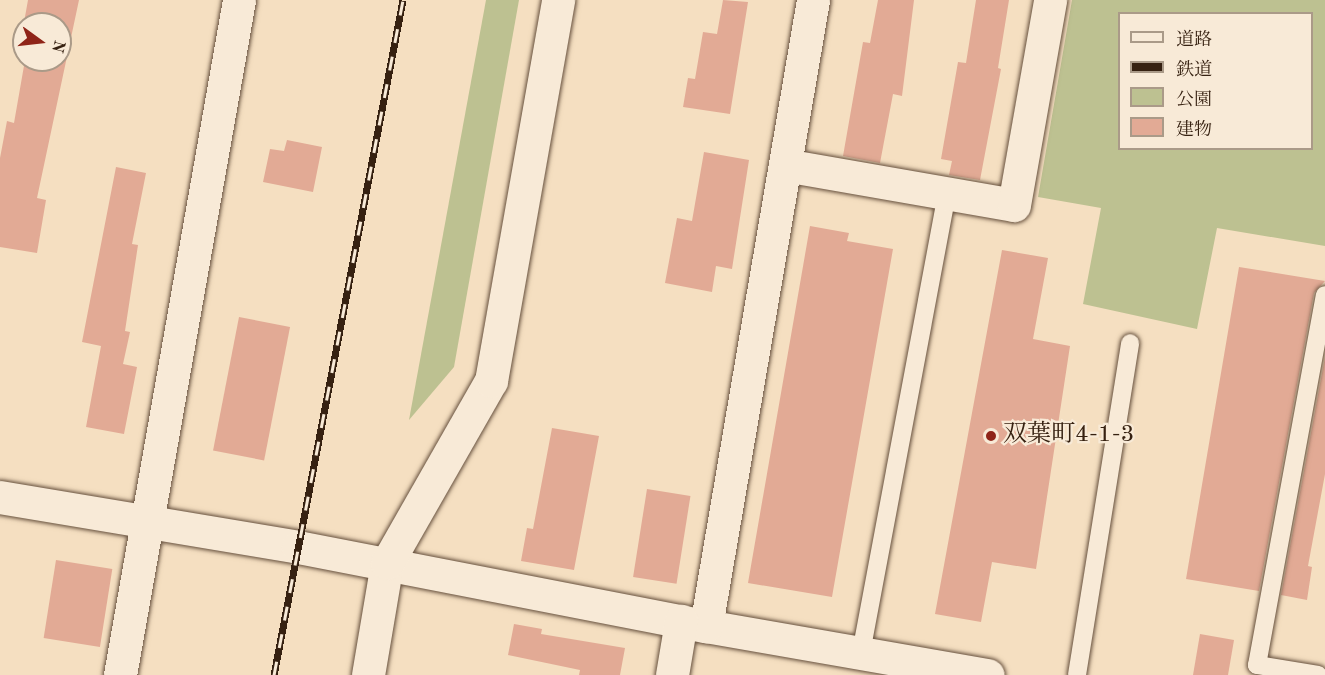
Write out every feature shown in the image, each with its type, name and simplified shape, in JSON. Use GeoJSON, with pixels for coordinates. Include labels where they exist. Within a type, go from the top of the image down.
{"type":"FeatureCollection","features":[{"type":"Feature","properties":{"kind":"street"},"geometry":{"type":"LineString","coordinates":[[120,675],[149,521],[239,0]]}},
{"type":"Feature","properties":{"kind":"street"},"geometry":{"type":"LineString","coordinates":[[368,675],[387,563],[491,381],[558,0]]}},
{"type":"Feature","properties":{"kind":"street"},"geometry":{"type":"LineString","coordinates":[[672,675],[693,624],[785,165],[813,0]]}},
{"type":"Feature","properties":{"kind":"street"},"geometry":{"type":"LineString","coordinates":[[785,165],[1014,205],[1050,0]]}},
{"type":"Feature","properties":{"kind":"street"},"geometry":{"type":"LineString","coordinates":[[0,497],[387,563],[693,624],[955,672],[988,675]]}},
{"type":"Feature","properties":{"kind":"lane"},"geometry":{"type":"LineString","coordinates":[[861,653],[947,193]]}},
{"type":"Feature","properties":{"kind":"lane"},"geometry":{"type":"LineString","coordinates":[[1318,675],[1257,665],[1325,296]]}},
{"type":"Feature","properties":{"kind":"lane"},"geometry":{"type":"LineString","coordinates":[[1077,675],[1130,343]]}},
{"type":"Feature","properties":{"kind":"green space"},"geometry":{"type":"Polygon","coordinates":[[[486,0],[519,0],[454,367],[409,420],[486,0]]]}},
{"type":"Feature","properties":{"kind":"green space"},"geometry":{"type":"Polygon","coordinates":[[[1072,0],[1325,0],[1325,246],[1217,228],[1197,329],[1083,304],[1101,208],[1038,197],[1072,0]]]}},
{"type":"Feature","properties":{"kind":"building"},"geometry":{"type":"Polygon","coordinates":[[[28,0],[79,0],[72,33],[72,12],[26,12],[28,0]]]}},
{"type":"Feature","properties":{"kind":"building"},"geometry":{"type":"Polygon","coordinates":[[[723,0],[748,2],[730,114],[683,107],[688,78],[695,79],[703,32],[717,34],[723,0]]]}},
{"type":"Feature","properties":{"kind":"building"},"geometry":{"type":"Polygon","coordinates":[[[878,0],[914,0],[902,96],[893,94],[880,163],[843,156],[863,42],[870,43],[878,0]]]}},
{"type":"Feature","properties":{"kind":"building"},"geometry":{"type":"Polygon","coordinates":[[[976,0],[1009,0],[998,68],[1001,69],[980,180],[949,175],[952,161],[941,159],[958,62],[966,63],[976,0]]]}},
{"type":"Feature","properties":{"kind":"building"},"geometry":{"type":"Polygon","coordinates":[[[23,72],[64,72],[37,198],[46,200],[37,253],[0,247],[0,158],[7,121],[14,123],[23,72]]]}},
{"type":"Feature","properties":{"kind":"building"},"geometry":{"type":"Polygon","coordinates":[[[287,140],[322,147],[313,192],[263,182],[270,149],[284,151],[287,140]]]}},
{"type":"Feature","properties":{"kind":"building"},"geometry":{"type":"Polygon","coordinates":[[[704,152],[749,160],[732,269],[716,266],[712,292],[665,283],[677,218],[692,221],[704,152]]]}},
{"type":"Feature","properties":{"kind":"building"},"geometry":{"type":"Polygon","coordinates":[[[116,167],[146,173],[132,244],[138,245],[125,331],[130,332],[123,364],[137,367],[124,434],[86,427],[101,346],[82,342],[116,167]]]}},
{"type":"Feature","properties":{"kind":"building"},"geometry":{"type":"Polygon","coordinates":[[[810,226],[849,233],[847,241],[893,249],[832,597],[748,583],[810,226]]]}},
{"type":"Feature","properties":{"kind":"building","name":"双葉町4-1-3"},"geometry":{"type":"Polygon","coordinates":[[[1002,250],[1048,258],[1033,339],[1070,346],[1036,569],[992,562],[981,622],[935,614],[1002,250]]]}},
{"type":"Feature","properties":{"kind":"building"},"geometry":{"type":"Polygon","coordinates":[[[1239,267],[1325,281],[1314,293],[1259,591],[1186,579],[1239,267]]]}},
{"type":"Feature","properties":{"kind":"building"},"geometry":{"type":"Polygon","coordinates":[[[239,317],[290,327],[264,460],[213,451],[239,317]]]}},
{"type":"Feature","properties":{"kind":"building"},"geometry":{"type":"Polygon","coordinates":[[[1325,357],[1325,474],[1308,566],[1312,567],[1307,600],[1281,595],[1325,357]]]}},
{"type":"Feature","properties":{"kind":"building"},"geometry":{"type":"Polygon","coordinates":[[[552,428],[599,436],[574,570],[521,561],[527,528],[533,529],[552,428]]]}},
{"type":"Feature","properties":{"kind":"building"},"geometry":{"type":"Polygon","coordinates":[[[647,489],[690,496],[677,584],[633,577],[647,489]]]}},
{"type":"Feature","properties":{"kind":"building"},"geometry":{"type":"Polygon","coordinates":[[[56,560],[112,569],[100,647],[44,638],[56,560]]]}},
{"type":"Feature","properties":{"kind":"building"},"geometry":{"type":"Polygon","coordinates":[[[514,624],[542,629],[541,634],[625,648],[620,675],[579,675],[580,670],[508,655],[514,624]]]}},
{"type":"Feature","properties":{"kind":"building"},"geometry":{"type":"Polygon","coordinates":[[[1200,634],[1234,640],[1228,675],[1193,675],[1200,634]]]}},
{"type":"Feature","properties":{"kind":"railway"},"geometry":{"type":"LineString","coordinates":[[274,675],[403,0]]}},
{"type":"Feature","properties":{"kind":"place","name":"双葉町4-1-3"},"geometry":{"type":"Point","coordinates":[991,436]}}]}
